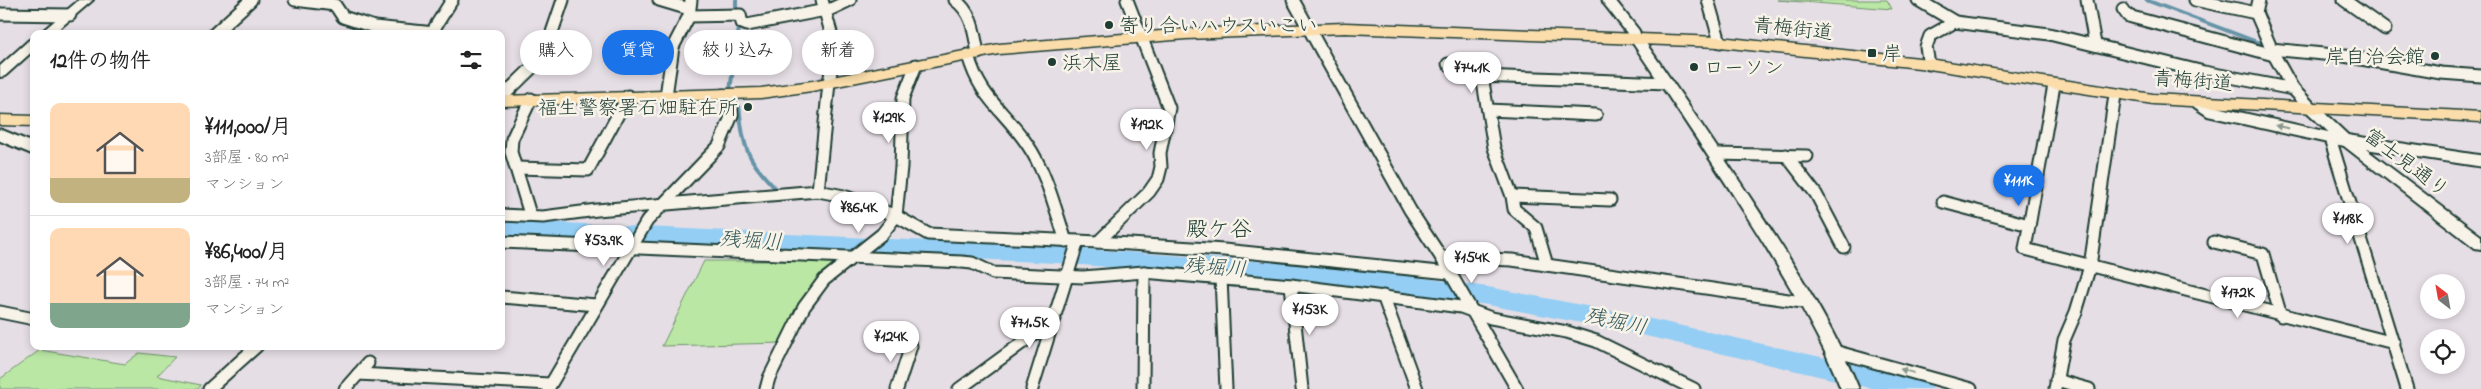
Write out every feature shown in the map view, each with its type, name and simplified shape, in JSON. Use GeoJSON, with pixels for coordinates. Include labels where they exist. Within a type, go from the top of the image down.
{"type":"FeatureCollection","features":[{"type":"Feature","properties":{"kind":"main road","name":"青梅街道"},"geometry":{"type":"LineString","coordinates":[[505,99],[723,95],[777,91],[829,83],[973,54],[1142,38],[1345,28],[1720,42],[1929,64],[2115,95],[2198,103],[2481,117]]}},
{"type":"Feature","properties":{"kind":"main road"},"geometry":{"type":"LineString","coordinates":[[0,120],[30,121]]}},
{"type":"Feature","properties":{"kind":"street"},"geometry":{"type":"LineString","coordinates":[[50,30],[87,0]]}},
{"type":"Feature","properties":{"kind":"street"},"geometry":{"type":"LineString","coordinates":[[218,30],[251,0]]}},
{"type":"Feature","properties":{"kind":"street"},"geometry":{"type":"LineString","coordinates":[[295,0],[335,5],[343,17],[374,27],[404,30]]}},
{"type":"Feature","properties":{"kind":"street"},"geometry":{"type":"LineString","coordinates":[[435,30],[452,0]]}},
{"type":"Feature","properties":{"kind":"street"},"geometry":{"type":"LineString","coordinates":[[505,95],[544,56],[564,0]]}},
{"type":"Feature","properties":{"kind":"street"},"geometry":{"type":"LineString","coordinates":[[659,0],[690,8],[740,15],[742,23],[747,25],[850,0]]}},
{"type":"Feature","properties":{"kind":"street"},"geometry":{"type":"LineString","coordinates":[[955,0],[965,6],[970,17],[973,54],[972,74],[984,96],[1027,144],[1072,241],[1070,270],[1032,389]]}},
{"type":"Feature","properties":{"kind":"street"},"geometry":{"type":"LineString","coordinates":[[1098,242],[1149,192],[1158,179],[1162,167],[1160,153],[1169,108],[1127,0]]}},
{"type":"Feature","properties":{"kind":"street"},"geometry":{"type":"LineString","coordinates":[[1293,0],[1410,210],[1441,257],[1517,389]]}},
{"type":"Feature","properties":{"kind":"street"},"geometry":{"type":"LineString","coordinates":[[1608,0],[1634,34],[1715,154],[1809,303],[1836,354],[1848,386]]}},
{"type":"Feature","properties":{"kind":"street"},"geometry":{"type":"LineString","coordinates":[[1708,0],[1720,42]]}},
{"type":"Feature","properties":{"kind":"street"},"geometry":{"type":"LineString","coordinates":[[1918,0],[1955,22],[2049,34],[2204,72],[2293,89]]}},
{"type":"Feature","properties":{"kind":"street"},"geometry":{"type":"LineString","coordinates":[[2087,0],[2095,44]]}},
{"type":"Feature","properties":{"kind":"street"},"geometry":{"type":"LineString","coordinates":[[2195,0],[2256,13]]}},
{"type":"Feature","properties":{"kind":"street"},"geometry":{"type":"LineString","coordinates":[[2259,0],[2256,13],[2273,52],[2293,89],[2311,108]]}},
{"type":"Feature","properties":{"kind":"street"},"geometry":{"type":"LineString","coordinates":[[2344,0],[2385,29]]}},
{"type":"Feature","properties":{"kind":"street"},"geometry":{"type":"LineString","coordinates":[[818,191],[829,83],[836,47],[824,5]]}},
{"type":"Feature","properties":{"kind":"street"},"geometry":{"type":"LineString","coordinates":[[666,96],[673,47],[690,8]]}},
{"type":"Feature","properties":{"kind":"street"},"geometry":{"type":"LineString","coordinates":[[2123,9],[2128,16],[2273,52],[2344,56],[2441,73],[2481,76]]}},
{"type":"Feature","properties":{"kind":"street"},"geometry":{"type":"LineString","coordinates":[[0,14],[70,15]]}},
{"type":"Feature","properties":{"kind":"street"},"geometry":{"type":"LineString","coordinates":[[1929,64],[1925,44],[1927,38],[1931,32],[1955,22]]}},
{"type":"Feature","properties":{"kind":"street"},"geometry":{"type":"LineString","coordinates":[[0,72],[30,46]]}},
{"type":"Feature","properties":{"kind":"street"},"geometry":{"type":"LineString","coordinates":[[1448,64],[1482,76],[1667,83]]}},
{"type":"Feature","properties":{"kind":"street"},"geometry":{"type":"LineString","coordinates":[[766,389],[769,378],[804,307],[824,280],[882,234],[896,216],[901,167],[903,98],[916,66]]}},
{"type":"Feature","properties":{"kind":"street"},"geometry":{"type":"LineString","coordinates":[[1482,76],[1494,148],[1512,196],[1514,209],[1536,228],[1547,265]]}},
{"type":"Feature","properties":{"kind":"street"},"geometry":{"type":"LineString","coordinates":[[2054,85],[2025,249],[2281,316],[2394,343]]}},
{"type":"Feature","properties":{"kind":"street"},"geometry":{"type":"LineString","coordinates":[[358,374],[549,387],[643,228],[661,205],[719,146],[732,115],[731,106],[723,95]]}},
{"type":"Feature","properties":{"kind":"street"},"geometry":{"type":"LineString","coordinates":[[2089,389],[2056,384],[2064,340],[2076,312],[2090,266],[2115,95]]}},
{"type":"Feature","properties":{"kind":"street"},"geometry":{"type":"LineString","coordinates":[[516,168],[588,170],[628,96]]}},
{"type":"Feature","properties":{"kind":"street"},"geometry":{"type":"LineString","coordinates":[[527,216],[529,211],[511,152],[512,139],[531,98]]}},
{"type":"Feature","properties":{"kind":"street"},"geometry":{"type":"LineString","coordinates":[[2198,103],[2210,111],[2330,138],[2481,162]]}},
{"type":"Feature","properties":{"kind":"street","name":"富士見通り"},"geometry":{"type":"LineString","coordinates":[[2311,108],[2346,140],[2481,244]]}},
{"type":"Feature","properties":{"kind":"street"},"geometry":{"type":"LineString","coordinates":[[1488,110],[1596,115]]}},
{"type":"Feature","properties":{"kind":"street"},"geometry":{"type":"LineString","coordinates":[[0,135],[30,147]]}},
{"type":"Feature","properties":{"kind":"street"},"geometry":{"type":"LineString","coordinates":[[2330,138],[2407,389]]}},
{"type":"Feature","properties":{"kind":"street"},"geometry":{"type":"LineString","coordinates":[[1715,154],[1807,156]]}},
{"type":"Feature","properties":{"kind":"street"},"geometry":{"type":"LineString","coordinates":[[1786,155],[1816,194],[1844,247]]}},
{"type":"Feature","properties":{"kind":"street"},"geometry":{"type":"LineString","coordinates":[[505,215],[543,218],[597,210],[818,191],[838,194],[896,216],[928,234],[1224,250],[1451,275]]}},
{"type":"Feature","properties":{"kind":"street"},"geometry":{"type":"LineString","coordinates":[[1512,196],[1610,200]]}},
{"type":"Feature","properties":{"kind":"street"},"geometry":{"type":"LineString","coordinates":[[1943,202],[2029,225]]}},
{"type":"Feature","properties":{"kind":"street"},"geometry":{"type":"LineString","coordinates":[[505,242],[633,245],[962,262],[972,263],[993,273],[1070,270],[1144,272],[1291,285],[1383,296],[1470,308],[1491,318],[1567,332],[1596,341],[1694,389]]}},
{"type":"Feature","properties":{"kind":"street"},"geometry":{"type":"LineString","coordinates":[[2214,242],[2264,254],[2281,316]]}},
{"type":"Feature","properties":{"kind":"street"},"geometry":{"type":"LineString","coordinates":[[1441,257],[1495,258],[1809,303]]}},
{"type":"Feature","properties":{"kind":"street"},"geometry":{"type":"LineString","coordinates":[[1143,389],[1144,272]]}},
{"type":"Feature","properties":{"kind":"street"},"geometry":{"type":"LineString","coordinates":[[1221,278],[1226,389]]}},
{"type":"Feature","properties":{"kind":"street"},"geometry":{"type":"LineString","coordinates":[[1291,285],[1302,389]]}},
{"type":"Feature","properties":{"kind":"street"},"geometry":{"type":"LineString","coordinates":[[1383,296],[1417,389]]}},
{"type":"Feature","properties":{"kind":"street"},"geometry":{"type":"LineString","coordinates":[[505,297],[596,305]]}},
{"type":"Feature","properties":{"kind":"street"},"geometry":{"type":"LineString","coordinates":[[0,312],[30,318]]}},
{"type":"Feature","properties":{"kind":"street"},"geometry":{"type":"LineString","coordinates":[[959,389],[1055,319]]}},
{"type":"Feature","properties":{"kind":"street"},"geometry":{"type":"LineString","coordinates":[[897,389],[911,346]]}},
{"type":"Feature","properties":{"kind":"street"},"geometry":{"type":"LineString","coordinates":[[209,389],[252,350]]}},
{"type":"Feature","properties":{"kind":"street"},"geometry":{"type":"LineString","coordinates":[[1836,354],[1971,389]]}},
{"type":"Feature","properties":{"kind":"street"},"geometry":{"type":"LineString","coordinates":[[345,389],[368,363]]}},
{"type":"Feature","properties":{"kind":"green space"},"geometry":{"type":"Polygon","coordinates":[[[1777,0],[1887,0],[1892,9],[1777,0]]]}},
{"type":"Feature","properties":{"kind":"green space"},"geometry":{"type":"Polygon","coordinates":[[[704,261],[838,261],[820,279],[782,343],[662,346],[704,261]]]}},
{"type":"Feature","properties":{"kind":"green space"},"geometry":{"type":"Polygon","coordinates":[[[40,350],[125,364],[139,353],[175,357],[157,376],[201,385],[198,389],[0,389],[0,379],[40,350]]]}},
{"type":"Feature","properties":{"kind":"waterway"},"geometry":{"type":"LineString","coordinates":[[736,0],[736,11]]}},
{"type":"Feature","properties":{"kind":"waterway"},"geometry":{"type":"LineString","coordinates":[[2146,0],[2265,45]]}},
{"type":"Feature","properties":{"kind":"waterway"},"geometry":{"type":"LineString","coordinates":[[730,90],[739,28]]}},
{"type":"Feature","properties":{"kind":"waterway"},"geometry":{"type":"LineString","coordinates":[[739,106],[748,153],[759,170],[778,191]]}},
{"type":"Feature","properties":{"kind":"waterway","name":"残堀川"},"geometry":{"type":"LineString","coordinates":[[505,228],[1056,255],[1352,277],[1488,296],[1633,324],[1919,389]]}},
{"type":"Feature","properties":{"kind":"place","name":"寄り合いハウスいこい"},"geometry":{"type":"Point","coordinates":[1109,25]}},
{"type":"Feature","properties":{"kind":"place","name":"岸"},"geometry":{"type":"Point","coordinates":[1872,53]}},
{"type":"Feature","properties":{"kind":"place","name":"岸自治会館"},"geometry":{"type":"Point","coordinates":[2435,56]}},
{"type":"Feature","properties":{"kind":"place","name":"浜木屋"},"geometry":{"type":"Point","coordinates":[1052,62]}},
{"type":"Feature","properties":{"kind":"place","name":"ローソン"},"geometry":{"type":"Point","coordinates":[1694,67]}},
{"type":"Feature","properties":{"kind":"place","name":"福生警察署石畑駐在所"},"geometry":{"type":"Point","coordinates":[748,107]}},
{"type":"Feature","properties":{"kind":"district","name":"殿ケ谷"},"geometry":{"type":"Point","coordinates":[1219,228]}}]}
